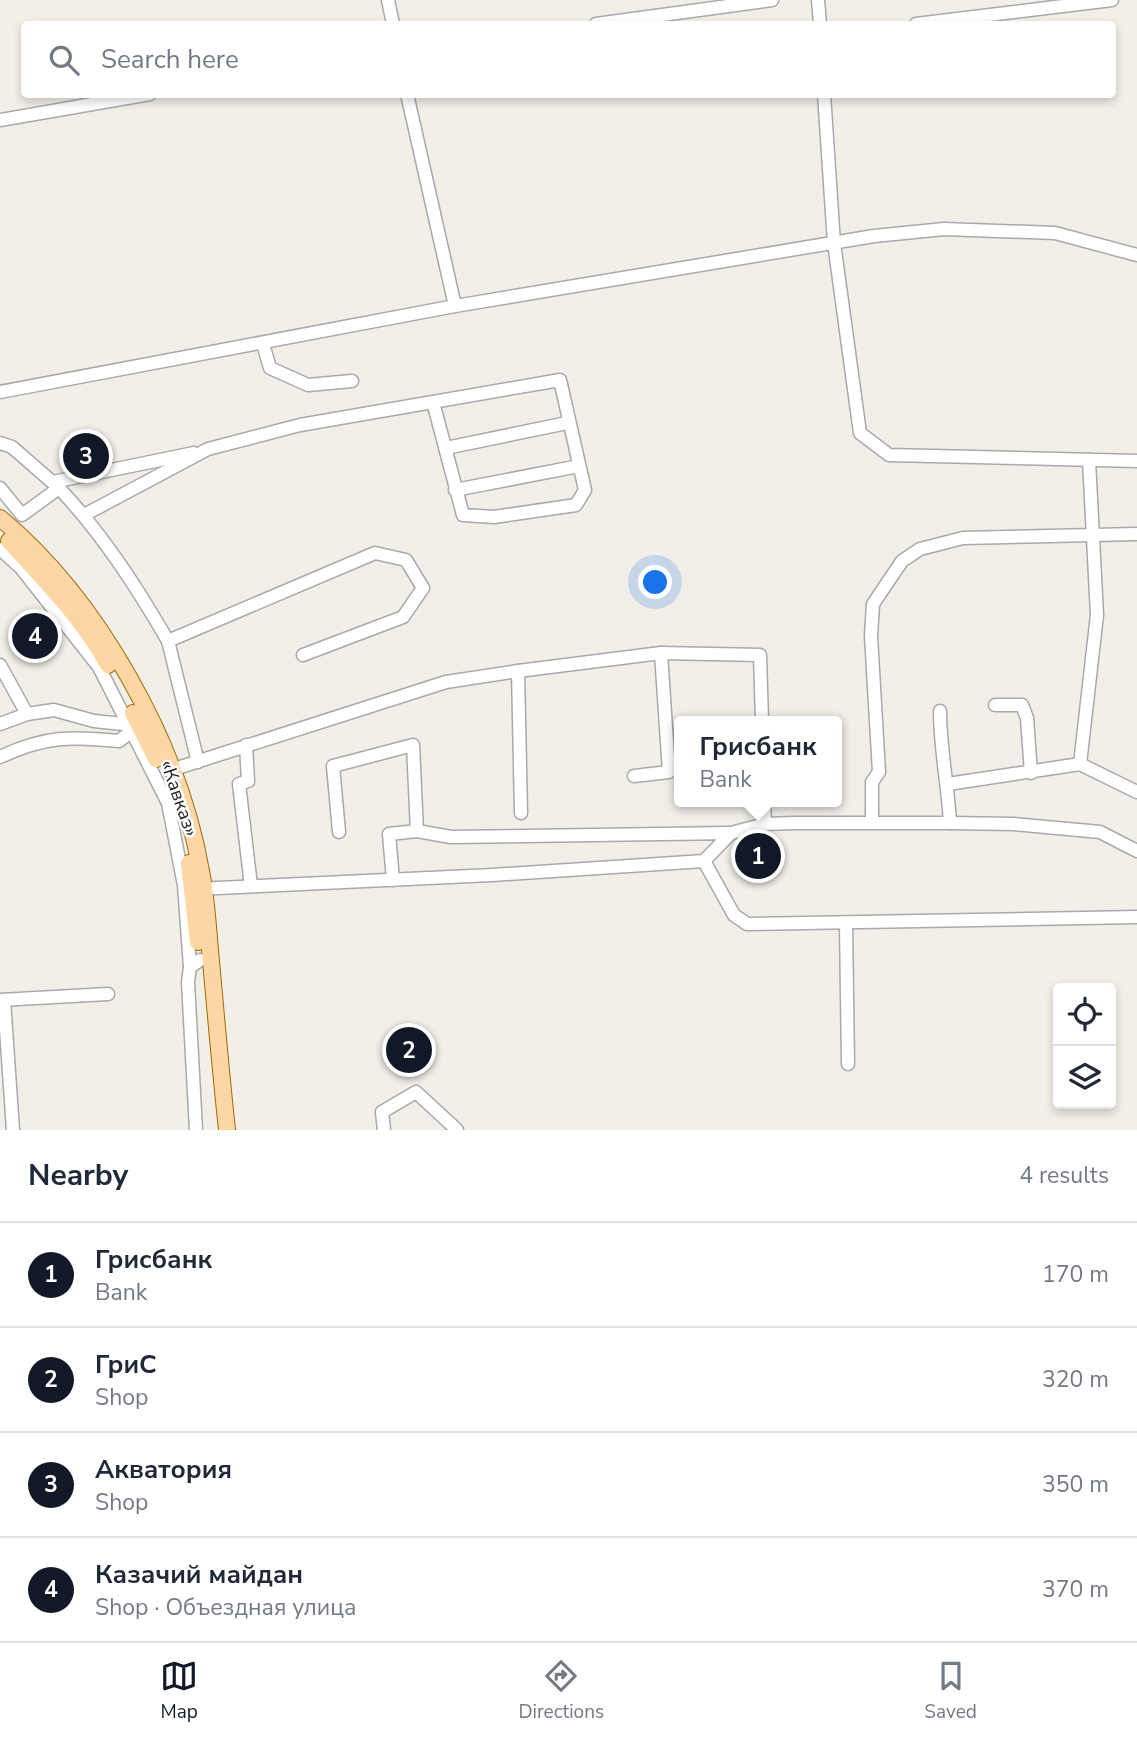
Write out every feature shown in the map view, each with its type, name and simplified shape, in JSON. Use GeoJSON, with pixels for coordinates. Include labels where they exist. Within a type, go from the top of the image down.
{"type":"FeatureCollection","features":[{"type":"Feature","properties":{"kind":"main road","name":"«Кавказ»"},"geometry":{"type":"LineString","coordinates":[[0,518],[56,575],[107,640],[158,736],[171,770],[194,837],[226,1130]]}},
{"type":"Feature","properties":{"kind":"main road","name":"«Кавказ»"},"geometry":{"type":"LineString","coordinates":[[0,532],[62,600],[99,648],[182,830],[198,889],[195,963],[217,1130]]}},
{"type":"Feature","properties":{"kind":"street"},"geometry":{"type":"LineString","coordinates":[[388,0],[392,21]]}},
{"type":"Feature","properties":{"kind":"street"},"geometry":{"type":"LineString","coordinates":[[618,21],[772,0]]}},
{"type":"Feature","properties":{"kind":"street"},"geometry":{"type":"LineString","coordinates":[[940,21],[1112,0]]}},
{"type":"Feature","properties":{"kind":"street"},"geometry":{"type":"LineString","coordinates":[[818,4],[829,21]]}},
{"type":"Feature","properties":{"kind":"street"},"geometry":{"type":"LineString","coordinates":[[0,120],[127,98]]}},
{"type":"Feature","properties":{"kind":"street"},"geometry":{"type":"LineString","coordinates":[[408,98],[455,306]]}},
{"type":"Feature","properties":{"kind":"street"},"geometry":{"type":"LineString","coordinates":[[824,98],[834,243],[860,433],[889,455],[1137,461]]}},
{"type":"Feature","properties":{"kind":"street"},"geometry":{"type":"LineString","coordinates":[[0,392],[455,306],[834,243],[944,229],[1055,233],[1137,255]]}},
{"type":"Feature","properties":{"kind":"street"},"geometry":{"type":"LineString","coordinates":[[263,344],[270,368],[308,385],[352,381]]}},
{"type":"Feature","properties":{"kind":"street"},"geometry":{"type":"LineString","coordinates":[[0,488],[22,516],[56,485],[300,425],[560,380],[567,423],[585,490],[576,505],[541,513],[474,518],[463,515],[433,402]]}},
{"type":"Feature","properties":{"kind":"street"},"geometry":{"type":"LineString","coordinates":[[446,448],[567,423]]}},
{"type":"Feature","properties":{"kind":"street"},"geometry":{"type":"LineString","coordinates":[[0,443],[12,447],[56,485],[85,515],[133,580],[167,641],[198,762]]}},
{"type":"Feature","properties":{"kind":"street"},"geometry":{"type":"LineString","coordinates":[[85,515],[208,449]]}},
{"type":"Feature","properties":{"kind":"street"},"geometry":{"type":"LineString","coordinates":[[1080,764],[1097,615],[1089,460]]}},
{"type":"Feature","properties":{"kind":"street"},"geometry":{"type":"LineString","coordinates":[[455,490],[579,466]]}},
{"type":"Feature","properties":{"kind":"street"},"geometry":{"type":"LineString","coordinates":[[872,822],[872,782],[879,772],[872,636],[873,604],[902,561],[920,549],[963,538],[1137,534]]}},
{"type":"Feature","properties":{"kind":"street"},"geometry":{"type":"LineString","coordinates":[[0,550],[21,568],[99,667],[134,727],[168,803],[184,884],[195,963],[190,1035],[196,1130]]}},
{"type":"Feature","properties":{"kind":"street"},"geometry":{"type":"LineString","coordinates":[[167,641],[375,553],[406,560],[423,588],[403,617],[303,655]]}},
{"type":"Feature","properties":{"kind":"street"},"geometry":{"type":"LineString","coordinates":[[171,770],[446,682],[661,653],[760,655],[762,716]]}},
{"type":"Feature","properties":{"kind":"street"},"geometry":{"type":"LineString","coordinates":[[634,776],[669,772],[661,653]]}},
{"type":"Feature","properties":{"kind":"street"},"geometry":{"type":"LineString","coordinates":[[0,665],[8,675],[27,714]]}},
{"type":"Feature","properties":{"kind":"street"},"geometry":{"type":"LineString","coordinates":[[518,671],[521,813]]}},
{"type":"Feature","properties":{"kind":"street"},"geometry":{"type":"LineString","coordinates":[[995,705],[1022,705],[1027,718],[1031,773]]}},
{"type":"Feature","properties":{"kind":"street"},"geometry":{"type":"LineString","coordinates":[[0,724],[27,714],[54,710],[94,721],[134,727]]}},
{"type":"Feature","properties":{"kind":"street"},"geometry":{"type":"LineString","coordinates":[[940,711],[940,753],[948,785],[950,823]]}},
{"type":"Feature","properties":{"kind":"street"},"geometry":{"type":"LineString","coordinates":[[0,757],[37,742],[68,736],[119,741],[134,727]]}},
{"type":"Feature","properties":{"kind":"street"},"geometry":{"type":"LineString","coordinates":[[246,745],[247,781],[239,783],[251,886]]}},
{"type":"Feature","properties":{"kind":"street"},"geometry":{"type":"LineString","coordinates":[[339,831],[333,766],[413,745],[417,831]]}},
{"type":"Feature","properties":{"kind":"street"},"geometry":{"type":"LineString","coordinates":[[948,785],[1080,764],[1137,792]]}},
{"type":"Feature","properties":{"kind":"street"},"geometry":{"type":"LineString","coordinates":[[764,807],[765,824]]}},
{"type":"Feature","properties":{"kind":"street"},"geometry":{"type":"LineString","coordinates":[[393,880],[389,834],[417,831],[451,837],[731,833],[765,824],[1014,824],[1100,832],[1137,851]]}},
{"type":"Feature","properties":{"kind":"street"},"geometry":{"type":"LineString","coordinates":[[198,889],[393,880],[704,860],[731,833]]}},
{"type":"Feature","properties":{"kind":"street"},"geometry":{"type":"LineString","coordinates":[[704,860],[734,915],[747,924],[1137,917]]}},
{"type":"Feature","properties":{"kind":"street"},"geometry":{"type":"LineString","coordinates":[[846,924],[848,1064]]}},
{"type":"Feature","properties":{"kind":"street"},"geometry":{"type":"LineString","coordinates":[[13,1130],[2,1000],[108,994]]}},
{"type":"Feature","properties":{"kind":"street"},"geometry":{"type":"LineString","coordinates":[[384,1130],[382,1112],[416,1092],[457,1130]]}},
{"type":"Feature","properties":{"kind":"place","name":"Акватория"},"geometry":{"type":"Point","coordinates":[86,456]}},
{"type":"Feature","properties":{"kind":"place","name":"Казачий майдан"},"geometry":{"type":"Point","coordinates":[35,636]}},
{"type":"Feature","properties":{"kind":"place","name":"Грисбанк"},"geometry":{"type":"Point","coordinates":[758,856]}},
{"type":"Feature","properties":{"kind":"place","name":"ГриС"},"geometry":{"type":"Point","coordinates":[409,1050]}}]}
